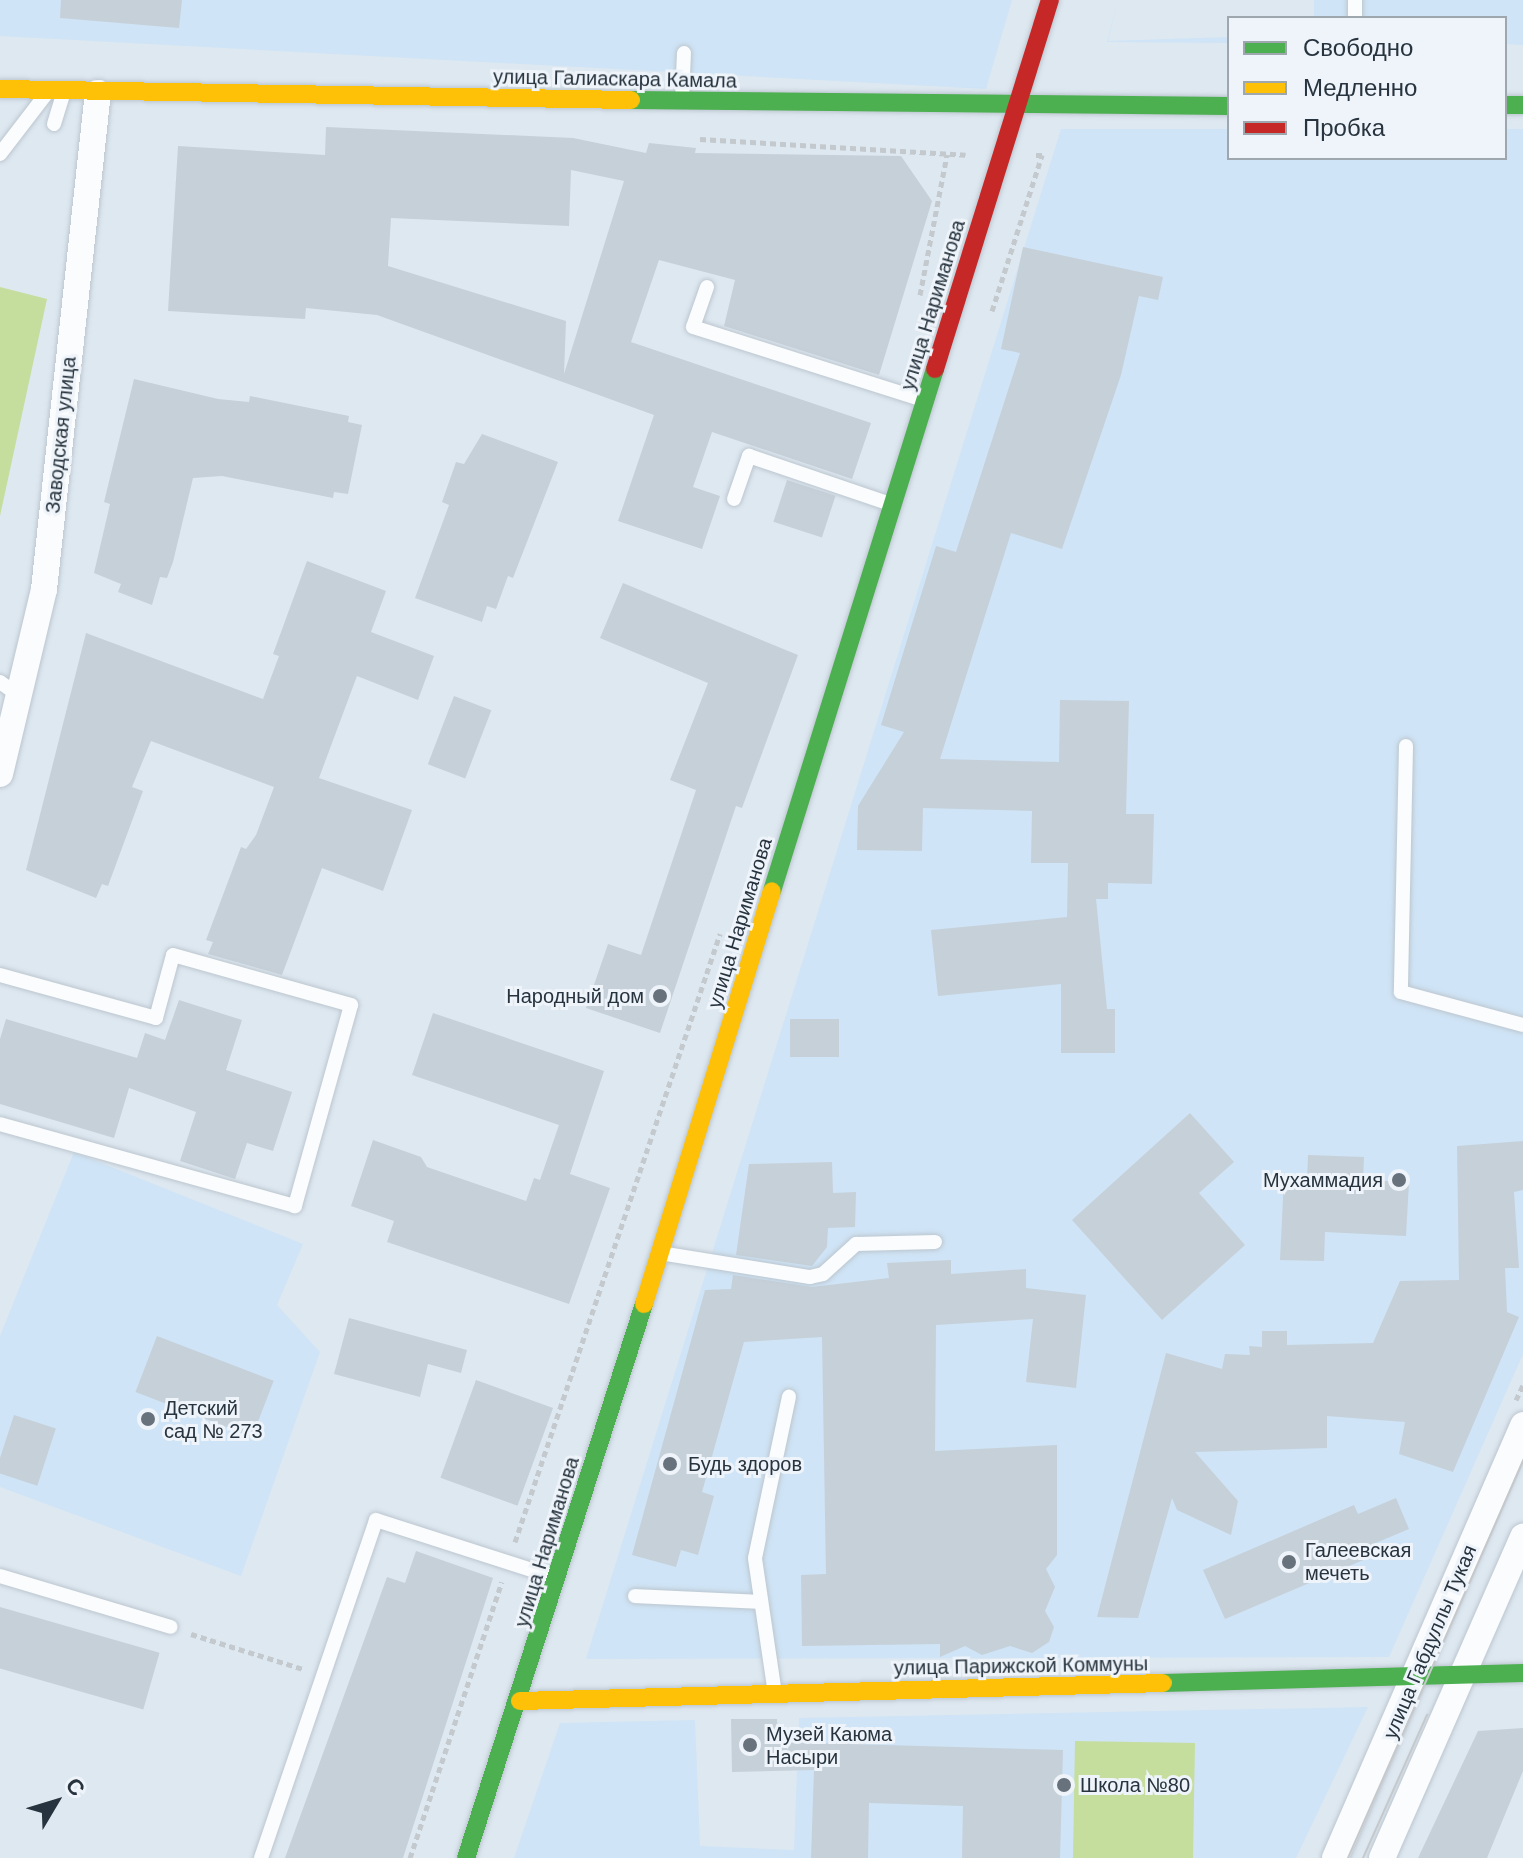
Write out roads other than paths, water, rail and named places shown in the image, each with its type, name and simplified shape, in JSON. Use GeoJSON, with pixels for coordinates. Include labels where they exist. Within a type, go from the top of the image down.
{"type":"FeatureCollection","features":[{"type":"Feature","properties":{"kind":"street","name":"улица Нариманова"},"geometry":{"type":"LineString","coordinates":[[466,1858],[559,1578],[1050,0]]}},
{"type":"Feature","properties":{"kind":"street","name":"улица Галиаскара Камала"},"geometry":{"type":"LineString","coordinates":[[0,89],[1017,107],[1227,106]]}},
{"type":"Feature","properties":{"kind":"street","name":"Заводская улица"},"geometry":{"type":"LineString","coordinates":[[0,774],[9,689],[44,589],[98,93]]}},
{"type":"Feature","properties":{"kind":"street","name":"улица Габдуллы Тукая"},"geometry":{"type":"LineString","coordinates":[[1335,1858],[1523,1425]]}},
{"type":"Feature","properties":{"kind":"street"},"geometry":{"type":"LineString","coordinates":[[1382,1858],[1523,1537]]}},
{"type":"Feature","properties":{"kind":"street","name":"улица Парижской Коммуны"},"geometry":{"type":"LineString","coordinates":[[520,1701],[1523,1673]]}},
{"type":"Feature","properties":{"kind":"lane"},"geometry":{"type":"LineString","coordinates":[[682,102],[684,53]]}},
{"type":"Feature","properties":{"kind":"lane"},"geometry":{"type":"LineString","coordinates":[[54,124],[56,91]]}},
{"type":"Feature","properties":{"kind":"lane"},"geometry":{"type":"LineString","coordinates":[[0,154],[56,91]]}},
{"type":"Feature","properties":{"kind":"lane"},"geometry":{"type":"LineString","coordinates":[[707,287],[693,327],[926,401]]}},
{"type":"Feature","properties":{"kind":"lane"},"geometry":{"type":"LineString","coordinates":[[734,499],[749,456],[893,505]]}},
{"type":"Feature","properties":{"kind":"lane"},"geometry":{"type":"LineString","coordinates":[[1406,746],[1401,992],[1523,1025]]}},
{"type":"Feature","properties":{"kind":"lane"},"geometry":{"type":"LineString","coordinates":[[0,975],[156,1018],[173,955],[351,1005],[295,1206],[0,1124]]}},
{"type":"Feature","properties":{"kind":"lane"},"geometry":{"type":"LineString","coordinates":[[660,1253],[810,1277],[823,1274],[856,1244],[935,1242]]}},
{"type":"Feature","properties":{"kind":"lane"},"geometry":{"type":"LineString","coordinates":[[775,1695],[755,1558],[789,1397]]}},
{"type":"Feature","properties":{"kind":"lane"},"geometry":{"type":"LineString","coordinates":[[261,1858],[376,1520],[559,1578]]}},
{"type":"Feature","properties":{"kind":"lane"},"geometry":{"type":"LineString","coordinates":[[0,1576],[171,1627]]}},
{"type":"Feature","properties":{"kind":"lane"},"geometry":{"type":"LineString","coordinates":[[635,1596],[761,1602]]}},
{"type":"Feature","properties":{"kind":"tram line"},"geometry":{"type":"LineString","coordinates":[[1348,1858],[1523,1461]]}},
{"type":"Feature","properties":{"kind":"tram line"},"geometry":{"type":"LineString","coordinates":[[1363,1858],[1427,1715]]}},
{"type":"Feature","properties":{"kind":"place","name":"Народный дом"},"geometry":{"type":"Point","coordinates":[660,996]}},
{"type":"Feature","properties":{"kind":"place","name":"Мухаммадия"},"geometry":{"type":"Point","coordinates":[1399,1180]}},
{"type":"Feature","properties":{"kind":"place","name":"Детский сад № 273"},"geometry":{"type":"Point","coordinates":[148,1419]}},
{"type":"Feature","properties":{"kind":"place","name":"Будь здоров"},"geometry":{"type":"Point","coordinates":[670,1464]}},
{"type":"Feature","properties":{"kind":"place","name":"Галеевская мечеть"},"geometry":{"type":"Point","coordinates":[1289,1562]}},
{"type":"Feature","properties":{"kind":"place","name":"Музей Каюма Насыри"},"geometry":{"type":"Point","coordinates":[750,1745]}},
{"type":"Feature","properties":{"kind":"place","name":"Школа №80"},"geometry":{"type":"Point","coordinates":[1064,1785]}}]}
